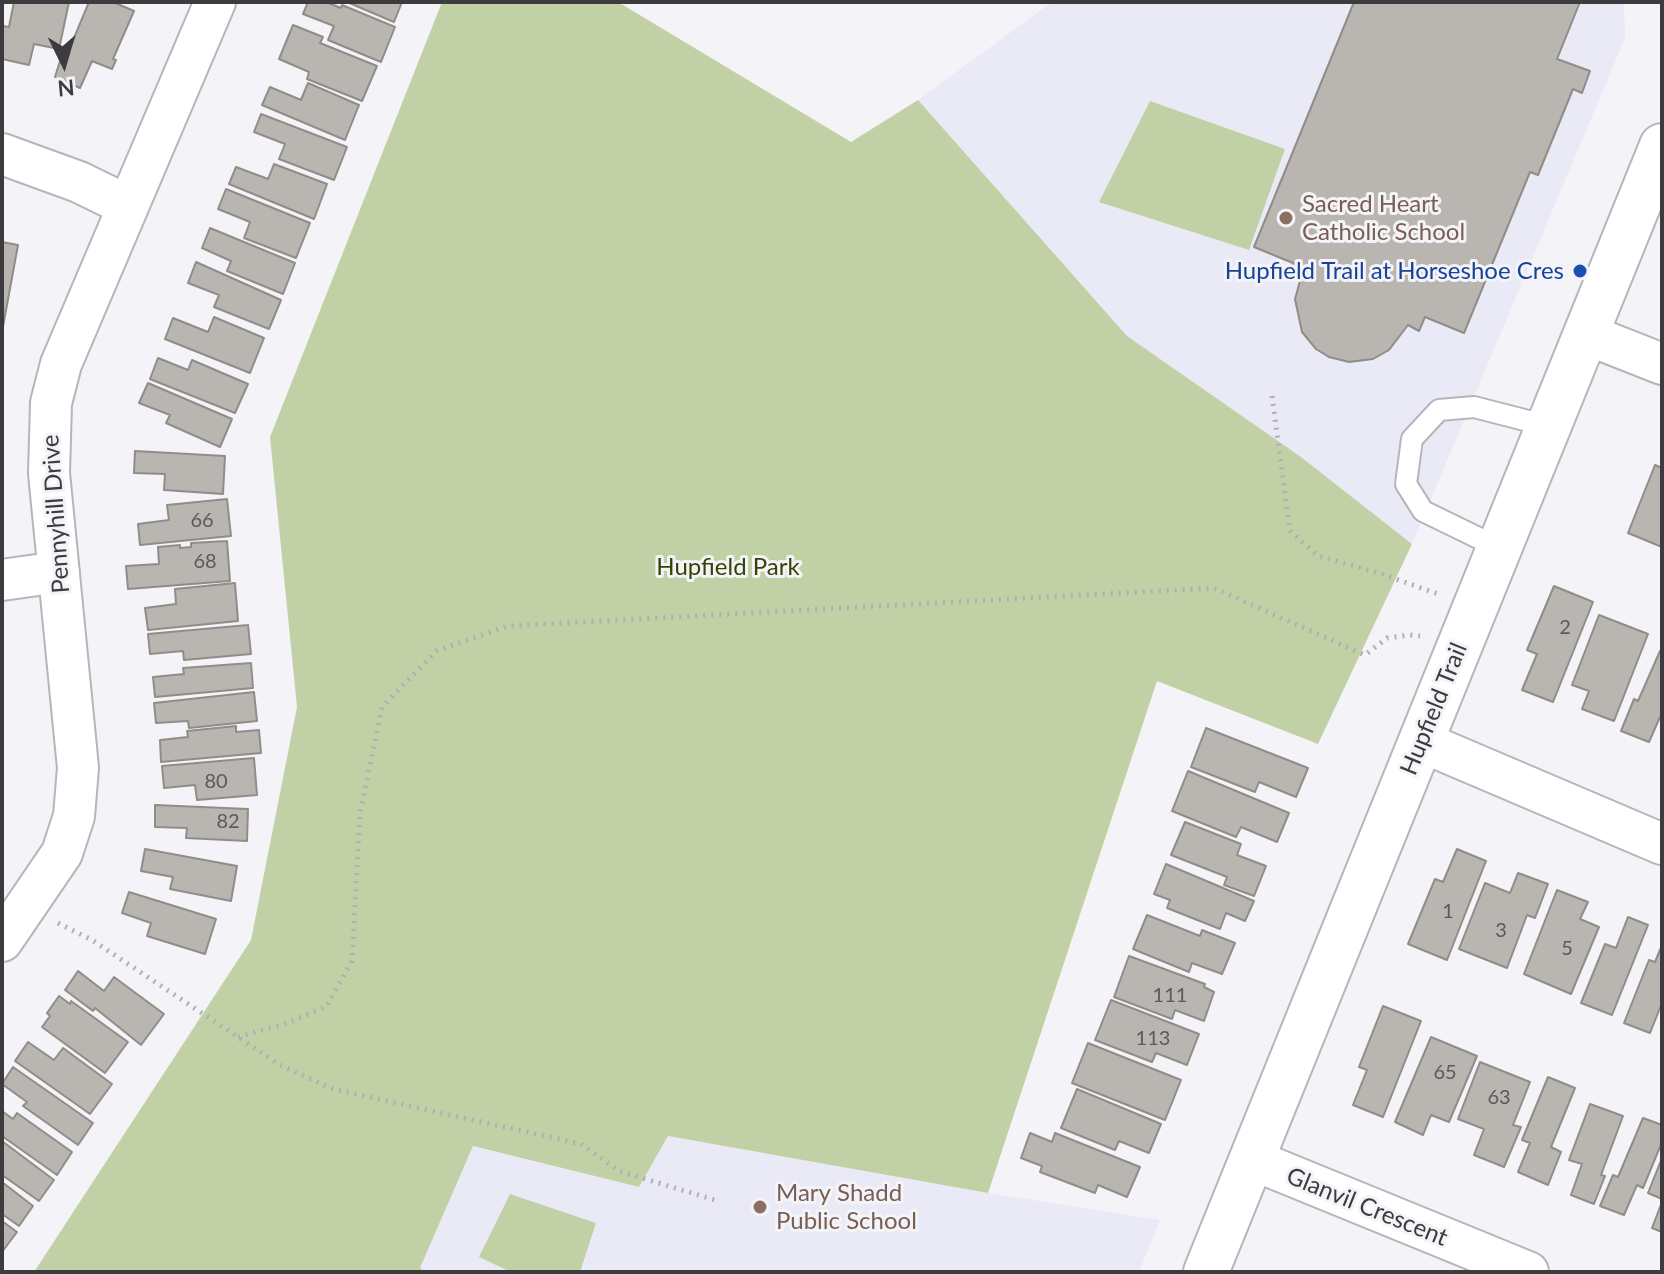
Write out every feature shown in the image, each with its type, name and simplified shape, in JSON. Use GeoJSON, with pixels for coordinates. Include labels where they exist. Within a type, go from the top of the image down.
{"type":"FeatureCollection","features":[{"type":"Feature","properties":{"kind":"street","name":"Pennyhill Drive"},"geometry":{"type":"LineString","coordinates":[[2,941],[62,853],[74,816],[78,768],[49,473],[51,403],[61,364],[215,2]]}},
{"type":"Feature","properties":{"kind":"street","name":"Hupfield Trail"},"geometry":{"type":"LineString","coordinates":[[1206,1272],[1662,146]]}},
{"type":"Feature","properties":{"kind":"street"},"geometry":{"type":"LineString","coordinates":[[2,154],[79,182],[128,206]]}},
{"type":"Feature","properties":{"kind":"street"},"geometry":{"type":"LineString","coordinates":[[1586,334],[1662,364]]}},
{"type":"Feature","properties":{"kind":"street"},"geometry":{"type":"LineString","coordinates":[[2,580],[59,572]]}},
{"type":"Feature","properties":{"kind":"street"},"geometry":{"type":"LineString","coordinates":[[1420,741],[1662,844]]}},
{"type":"Feature","properties":{"kind":"street","name":"Glanvil Crescent"},"geometry":{"type":"LineString","coordinates":[[1251,1159],[1528,1272]]}},
{"type":"Feature","properties":{"kind":"lane"},"geometry":{"type":"LineString","coordinates":[[1499,548],[1423,511],[1406,484],[1412,439],[1439,410],[1474,407],[1548,426]]}},
{"type":"Feature","properties":{"kind":"path"},"geometry":{"type":"LineString","coordinates":[[1272,396],[1290,531],[1318,556],[1379,573],[1468,625]]}},
{"type":"Feature","properties":{"kind":"path"},"geometry":{"type":"LineString","coordinates":[[238,1037],[284,1024],[326,1007],[352,961],[360,813],[382,707],[436,651],[508,626],[1214,588],[1365,655],[1387,638],[1468,625]]}},
{"type":"Feature","properties":{"kind":"path"},"geometry":{"type":"LineString","coordinates":[[26,906],[92,940],[280,1065],[333,1089],[581,1144],[619,1171],[715,1200]]}},
{"type":"Feature","properties":{"kind":"shaded area","name":"Sacred Heart Catholic School"},"geometry":{"type":"Polygon","coordinates":[[[1052,2],[1624,2],[1625,38],[1412,544],[1301,457],[1127,336],[918,100],[1052,2]]]}},
{"type":"Feature","properties":{"kind":"shaded area","name":"Mary Shadd Public School"},"geometry":{"type":"Polygon","coordinates":[[[668,1136],[1160,1220],[1139,1272],[426,1272],[420,1268],[472,1146],[639,1187],[668,1136]]]}},
{"type":"Feature","properties":{"kind":"green space","name":"Hupfield Park"},"geometry":{"type":"Polygon","coordinates":[[[442,2],[618,2],[851,142],[918,100],[1127,336],[1301,457],[1412,544],[1318,744],[1157,681],[988,1193],[668,1136],[639,1187],[473,1146],[420,1268],[426,1272],[34,1272],[251,940],[297,707],[270,437],[442,2]]]}},
{"type":"Feature","properties":{"kind":"green space"},"geometry":{"type":"Polygon","coordinates":[[[1150,101],[1285,149],[1249,250],[1099,202],[1150,101]]]}},
{"type":"Feature","properties":{"kind":"green space"},"geometry":{"type":"Polygon","coordinates":[[[510,1194],[596,1223],[580,1272],[511,1272],[479,1257],[510,1194]]]}},
{"type":"Feature","properties":{"kind":"building"},"geometry":{"type":"Polygon","coordinates":[[[14,2],[69,2],[59,49],[34,44],[29,65],[2,59],[3,26],[9,27],[14,2]]]}},
{"type":"Feature","properties":{"kind":"building"},"geometry":{"type":"Polygon","coordinates":[[[89,2],[113,2],[134,11],[113,59],[116,60],[112,69],[92,61],[80,88],[55,77],[64,48],[69,50],[89,2]]]}},
{"type":"Feature","properties":{"kind":"building"},"geometry":{"type":"Polygon","coordinates":[[[308,2],[326,2],[341,8],[342,5],[395,27],[381,62],[328,40],[334,26],[303,14],[308,2]]]}},
{"type":"Feature","properties":{"kind":"building"},"geometry":{"type":"Polygon","coordinates":[[[347,2],[402,2],[394,22],[347,2]]]}},
{"type":"Feature","properties":{"kind":"building"},"geometry":{"type":"Polygon","coordinates":[[[1354,2],[1580,2],[1557,59],[1590,71],[1582,93],[1573,89],[1538,175],[1530,172],[1464,333],[1425,317],[1419,331],[1408,325],[1389,350],[1373,359],[1349,362],[1329,357],[1316,349],[1302,332],[1295,299],[1300,281],[1288,277],[1293,263],[1254,247],[1354,2]]]}},
{"type":"Feature","properties":{"kind":"building"},"geometry":{"type":"Polygon","coordinates":[[[293,25],[323,37],[320,43],[377,66],[362,101],[307,79],[309,72],[279,59],[293,25]]]}},
{"type":"Feature","properties":{"kind":"building"},"geometry":{"type":"Polygon","coordinates":[[[308,83],[359,105],[345,140],[262,105],[270,87],[301,100],[308,83]]]}},
{"type":"Feature","properties":{"kind":"building"},"geometry":{"type":"Polygon","coordinates":[[[261,114],[347,147],[334,180],[279,159],[285,144],[254,132],[261,114]]]}},
{"type":"Feature","properties":{"kind":"building"},"geometry":{"type":"Polygon","coordinates":[[[274,164],[327,184],[314,219],[229,184],[236,167],[268,179],[274,164]]]}},
{"type":"Feature","properties":{"kind":"building"},"geometry":{"type":"Polygon","coordinates":[[[226,189],[310,223],[296,258],[244,238],[250,222],[218,209],[226,189]]]}},
{"type":"Feature","properties":{"kind":"building"},"geometry":{"type":"Polygon","coordinates":[[[210,228],[295,263],[283,294],[227,271],[231,261],[202,248],[210,228]]]}},
{"type":"Feature","properties":{"kind":"building"},"geometry":{"type":"Polygon","coordinates":[[[2,242],[18,245],[2,332],[2,242]]]}},
{"type":"Feature","properties":{"kind":"building"},"geometry":{"type":"Polygon","coordinates":[[[196,262],[281,300],[269,329],[214,307],[219,295],[188,283],[196,262]]]}},
{"type":"Feature","properties":{"kind":"building"},"geometry":{"type":"Polygon","coordinates":[[[214,317],[264,338],[250,373],[165,339],[173,318],[208,332],[214,317]]]}},
{"type":"Feature","properties":{"kind":"building"},"geometry":{"type":"Polygon","coordinates":[[[158,358],[188,370],[192,360],[248,384],[235,413],[150,379],[158,358]]]}},
{"type":"Feature","properties":{"kind":"building"},"geometry":{"type":"Polygon","coordinates":[[[148,383],[232,419],[220,447],[166,423],[170,415],[139,403],[148,383]]]}},
{"type":"Feature","properties":{"kind":"building"},"geometry":{"type":"Polygon","coordinates":[[[135,451],[225,456],[223,494],[164,490],[165,474],[134,473],[135,451]]]}},
{"type":"Feature","properties":{"kind":"building"},"geometry":{"type":"Polygon","coordinates":[[[1655,465],[1662,468],[1662,547],[1628,533],[1655,465]]]}},
{"type":"Feature","properties":{"kind":"building"},"geometry":{"type":"Polygon","coordinates":[[[227,499],[231,536],[140,545],[138,524],[169,520],[167,505],[227,499]]]}},
{"type":"Feature","properties":{"kind":"building"},"geometry":{"type":"Polygon","coordinates":[[[227,541],[230,581],[128,589],[126,566],[159,564],[158,547],[180,545],[180,548],[191,547],[191,543],[227,541]]]}},
{"type":"Feature","properties":{"kind":"building"},"geometry":{"type":"Polygon","coordinates":[[[235,583],[238,621],[148,630],[145,608],[176,604],[175,589],[235,583]]]}},
{"type":"Feature","properties":{"kind":"building"},"geometry":{"type":"Polygon","coordinates":[[[1554,586],[1593,602],[1553,702],[1522,690],[1537,654],[1527,650],[1554,586]]]}},
{"type":"Feature","properties":{"kind":"building"},"geometry":{"type":"Polygon","coordinates":[[[1599,615],[1648,634],[1614,721],[1582,709],[1589,691],[1572,685],[1599,615]]]}},
{"type":"Feature","properties":{"kind":"building"},"geometry":{"type":"Polygon","coordinates":[[[248,625],[251,654],[184,660],[183,651],[150,654],[148,634],[248,625]]]}},
{"type":"Feature","properties":{"kind":"building"},"geometry":{"type":"Polygon","coordinates":[[[1660,651],[1662,718],[1649,742],[1621,731],[1660,651]]]}},
{"type":"Feature","properties":{"kind":"building"},"geometry":{"type":"Polygon","coordinates":[[[251,663],[253,688],[155,697],[153,677],[184,674],[183,668],[251,663]]]}},
{"type":"Feature","properties":{"kind":"building"},"geometry":{"type":"Polygon","coordinates":[[[254,692],[257,721],[189,728],[188,721],[156,723],[154,703],[254,692]]]}},
{"type":"Feature","properties":{"kind":"building"},"geometry":{"type":"Polygon","coordinates":[[[236,726],[236,732],[259,730],[261,753],[161,762],[160,740],[188,737],[187,731],[236,726]]]}},
{"type":"Feature","properties":{"kind":"building"},"geometry":{"type":"Polygon","coordinates":[[[1206,728],[1308,768],[1296,797],[1259,782],[1255,792],[1191,767],[1206,728]]]}},
{"type":"Feature","properties":{"kind":"building"},"geometry":{"type":"Polygon","coordinates":[[[254,758],[257,795],[197,800],[195,785],[164,788],[162,766],[254,758]]]}},
{"type":"Feature","properties":{"kind":"building"},"geometry":{"type":"Polygon","coordinates":[[[1188,771],[1289,813],[1277,842],[1241,827],[1236,837],[1172,811],[1188,771]]]}},
{"type":"Feature","properties":{"kind":"building"},"geometry":{"type":"Polygon","coordinates":[[[155,805],[248,809],[247,841],[186,838],[187,828],[155,827],[155,805]]]}},
{"type":"Feature","properties":{"kind":"building"},"geometry":{"type":"Polygon","coordinates":[[[1185,822],[1241,844],[1237,855],[1266,866],[1254,896],[1224,885],[1227,877],[1171,855],[1185,822]]]}},
{"type":"Feature","properties":{"kind":"building"},"geometry":{"type":"Polygon","coordinates":[[[145,849],[237,866],[231,901],[170,889],[173,877],[141,871],[145,849]]]}},
{"type":"Feature","properties":{"kind":"building"},"geometry":{"type":"Polygon","coordinates":[[[1457,849],[1486,861],[1447,960],[1408,944],[1435,879],[1443,882],[1457,849]]]}},
{"type":"Feature","properties":{"kind":"building"},"geometry":{"type":"Polygon","coordinates":[[[1166,864],[1254,901],[1245,921],[1226,913],[1220,929],[1167,908],[1170,900],[1154,894],[1166,864]]]}},
{"type":"Feature","properties":{"kind":"building"},"geometry":{"type":"Polygon","coordinates":[[[1518,873],[1548,884],[1535,918],[1527,915],[1507,968],[1459,949],[1485,883],[1510,893],[1518,873]]]}},
{"type":"Feature","properties":{"kind":"building"},"geometry":{"type":"Polygon","coordinates":[[[1557,890],[1588,902],[1580,919],[1599,927],[1571,994],[1524,974],[1557,890]]]}},
{"type":"Feature","properties":{"kind":"building"},"geometry":{"type":"Polygon","coordinates":[[[129,892],[216,919],[205,954],[147,936],[151,923],[122,913],[129,892]]]}},
{"type":"Feature","properties":{"kind":"building"},"geometry":{"type":"Polygon","coordinates":[[[1147,915],[1200,936],[1202,930],[1235,943],[1222,974],[1192,963],[1189,972],[1133,949],[1147,915]]]}},
{"type":"Feature","properties":{"kind":"building"},"geometry":{"type":"Polygon","coordinates":[[[1628,917],[1648,925],[1612,1015],[1581,1003],[1605,944],[1616,948],[1628,917]]]}},
{"type":"Feature","properties":{"kind":"building"},"geometry":{"type":"Polygon","coordinates":[[[1662,945],[1662,1003],[1650,1033],[1624,1023],[1649,960],[1655,962],[1662,945]]]}},
{"type":"Feature","properties":{"kind":"building"},"geometry":{"type":"Polygon","coordinates":[[[1129,956],[1205,984],[1204,987],[1214,992],[1204,1021],[1175,1010],[1172,1019],[1114,997],[1129,956]]]}},
{"type":"Feature","properties":{"kind":"building"},"geometry":{"type":"Polygon","coordinates":[[[78,971],[104,991],[114,977],[164,1014],[141,1045],[95,1008],[93,1011],[65,990],[78,971]]]}},
{"type":"Feature","properties":{"kind":"building"},"geometry":{"type":"Polygon","coordinates":[[[59,996],[70,1004],[71,1001],[128,1042],[105,1073],[42,1027],[59,996]]]}},
{"type":"Feature","properties":{"kind":"building"},"geometry":{"type":"Polygon","coordinates":[[[1111,1000],[1199,1034],[1187,1065],[1156,1053],[1152,1062],[1095,1040],[1111,1000]]]}},
{"type":"Feature","properties":{"kind":"building"},"geometry":{"type":"Polygon","coordinates":[[[1383,1006],[1421,1021],[1383,1117],[1353,1105],[1367,1070],[1359,1067],[1383,1006]]]}},
{"type":"Feature","properties":{"kind":"building"},"geometry":{"type":"Polygon","coordinates":[[[1431,1037],[1477,1056],[1449,1122],[1431,1115],[1423,1135],[1395,1122],[1431,1037]]]}},
{"type":"Feature","properties":{"kind":"building"},"geometry":{"type":"Polygon","coordinates":[[[28,1042],[54,1060],[63,1048],[112,1084],[90,1114],[15,1061],[28,1042]]]}},
{"type":"Feature","properties":{"kind":"building"},"geometry":{"type":"Polygon","coordinates":[[[1088,1043],[1181,1080],[1165,1120],[1072,1083],[1088,1043]]]}},
{"type":"Feature","properties":{"kind":"building"},"geometry":{"type":"Polygon","coordinates":[[[1480,1062],[1530,1082],[1513,1125],[1521,1127],[1504,1167],[1474,1155],[1484,1129],[1458,1119],[1480,1062]]]}},
{"type":"Feature","properties":{"kind":"building"},"geometry":{"type":"Polygon","coordinates":[[[13,1067],[93,1123],[78,1145],[23,1106],[27,1102],[2,1084],[13,1067]]]}},
{"type":"Feature","properties":{"kind":"building"},"geometry":{"type":"Polygon","coordinates":[[[1548,1077],[1575,1088],[1551,1147],[1561,1152],[1548,1185],[1518,1172],[1530,1143],[1522,1140],[1548,1077]]]}},
{"type":"Feature","properties":{"kind":"building"},"geometry":{"type":"Polygon","coordinates":[[[1077,1089],[1161,1124],[1149,1153],[1119,1141],[1115,1150],[1061,1128],[1077,1089]]]}},
{"type":"Feature","properties":{"kind":"building"},"geometry":{"type":"Polygon","coordinates":[[[1590,1104],[1623,1116],[1601,1175],[1605,1176],[1594,1204],[1571,1195],[1582,1164],[1569,1160],[1590,1104]]]}},
{"type":"Feature","properties":{"kind":"building"},"geometry":{"type":"Polygon","coordinates":[[[2,1111],[13,1119],[17,1113],[72,1152],[57,1175],[2,1136],[2,1111]]]}},
{"type":"Feature","properties":{"kind":"building"},"geometry":{"type":"Polygon","coordinates":[[[1643,1118],[1662,1125],[1662,1142],[1643,1188],[1637,1185],[1624,1215],[1600,1206],[1613,1175],[1618,1177],[1643,1118]]]}},
{"type":"Feature","properties":{"kind":"building"},"geometry":{"type":"Polygon","coordinates":[[[1030,1133],[1052,1142],[1055,1133],[1140,1167],[1127,1197],[1098,1185],[1095,1193],[1040,1172],[1042,1166],[1021,1158],[1030,1133]]]}},
{"type":"Feature","properties":{"kind":"building"},"geometry":{"type":"Polygon","coordinates":[[[2,1141],[54,1180],[39,1201],[2,1175],[2,1141]]]}},
{"type":"Feature","properties":{"kind":"building"},"geometry":{"type":"Polygon","coordinates":[[[1662,1158],[1662,1199],[1648,1193],[1662,1158]]]}},
{"type":"Feature","properties":{"kind":"building"},"geometry":{"type":"Polygon","coordinates":[[[2,1182],[33,1206],[19,1226],[2,1214],[2,1182]]]}},
{"type":"Feature","properties":{"kind":"building"},"geometry":{"type":"Polygon","coordinates":[[[1662,1202],[1662,1232],[1652,1228],[1662,1202]]]}},
{"type":"Feature","properties":{"kind":"building"},"geometry":{"type":"Polygon","coordinates":[[[2,1221],[17,1232],[2,1252],[2,1221]]]}},
{"type":"Feature","properties":{"kind":"place","name":"Sacred Heart Catholic School"},"geometry":{"type":"Point","coordinates":[1286,218]}},
{"type":"Feature","properties":{"kind":"place","name":"Hupfield Trail at Horseshoe Cres"},"geometry":{"type":"Point","coordinates":[1580,271]}},
{"type":"Feature","properties":{"kind":"place","name":"Mary Shadd Public School"},"geometry":{"type":"Point","coordinates":[760,1207]}}]}
